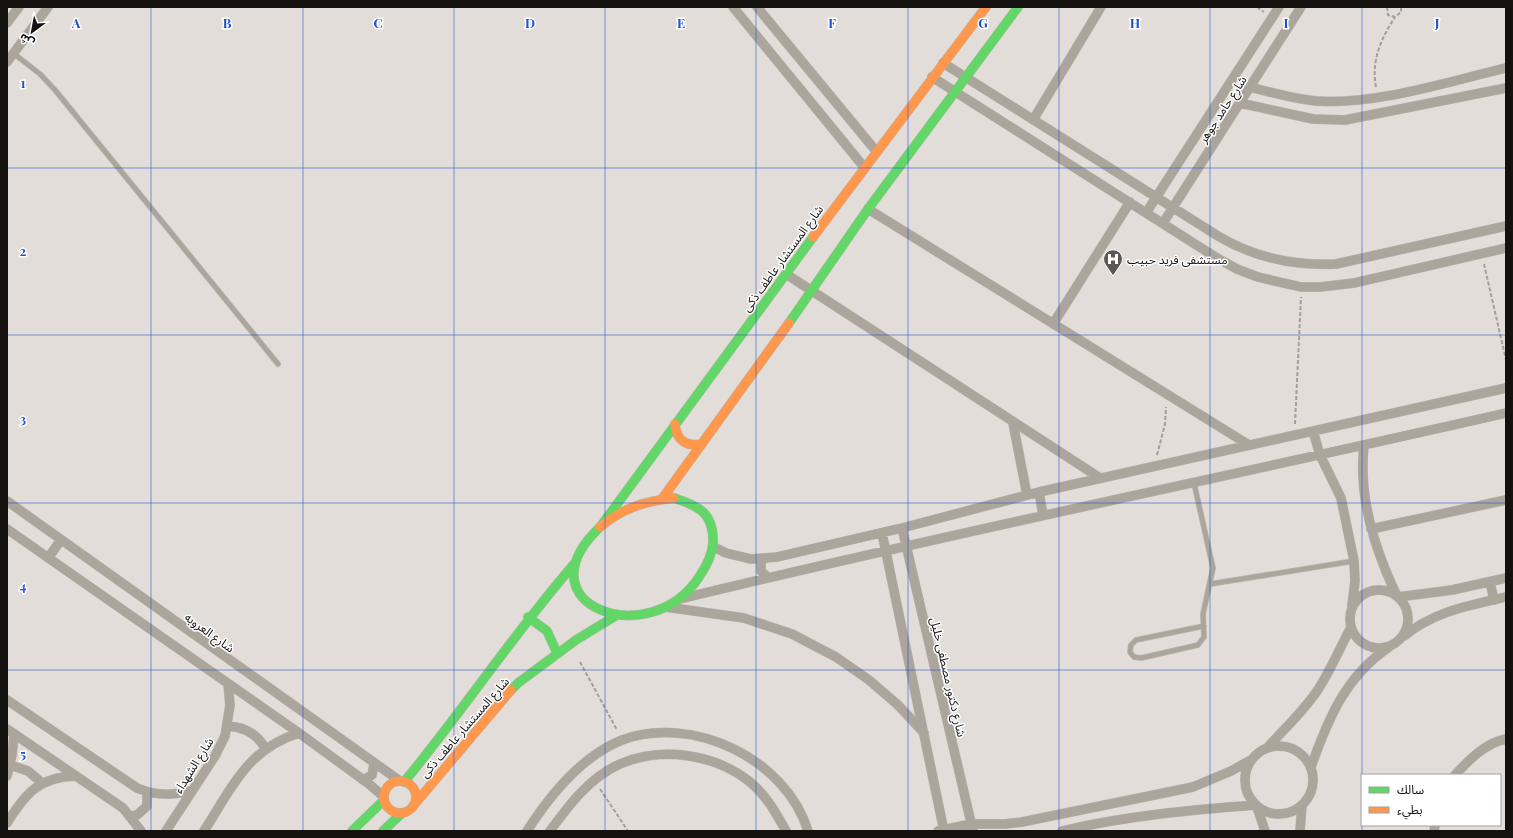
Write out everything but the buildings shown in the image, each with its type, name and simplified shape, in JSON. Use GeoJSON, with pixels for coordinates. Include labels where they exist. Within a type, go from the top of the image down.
{"type":"FeatureCollection","features":[{"type":"Feature","properties":{"kind":"street"},"geometry":{"type":"LineString","coordinates":[[7,23],[18,7]]}},
{"type":"Feature","properties":{"kind":"street"},"geometry":{"type":"LineString","coordinates":[[733,7],[864,167]]}},
{"type":"Feature","properties":{"kind":"street"},"geometry":{"type":"LineString","coordinates":[[757,7],[876,151]]}},
{"type":"Feature","properties":{"kind":"street","name":"شارع المستشار عاطف ذكى"},"geometry":{"type":"LineString","coordinates":[[601,526],[864,167],[986,7]]}},
{"type":"Feature","properties":{"kind":"street"},"geometry":{"type":"LineString","coordinates":[[662,499],[812,292],[868,209],[954,91],[1018,7]]}},
{"type":"Feature","properties":{"kind":"street"},"geometry":{"type":"LineString","coordinates":[[1033,120],[1101,7]]}},
{"type":"Feature","properties":{"kind":"street","name":"شارع حامد جوهر"},"geometry":{"type":"LineString","coordinates":[[1146,213],[1278,7]]}},
{"type":"Feature","properties":{"kind":"street","name":"شارع حامد جوهر"},"geometry":{"type":"LineString","coordinates":[[1163,223],[1301,7]]}},
{"type":"Feature","properties":{"kind":"street"},"geometry":{"type":"LineString","coordinates":[[7,62],[44,8]]}},
{"type":"Feature","properties":{"kind":"street"},"geometry":{"type":"LineString","coordinates":[[943,63],[1218,236],[1255,254],[1274,260],[1316,265],[1357,260],[1506,226]]}},
{"type":"Feature","properties":{"kind":"street"},"geometry":{"type":"LineString","coordinates":[[1250,86],[1285,96],[1317,101],[1348,101],[1378,98],[1506,68]]}},
{"type":"Feature","properties":{"kind":"street"},"geometry":{"type":"LineString","coordinates":[[932,77],[1237,269],[1258,277],[1301,287],[1337,286],[1506,248]]}},
{"type":"Feature","properties":{"kind":"street"},"geometry":{"type":"LineString","coordinates":[[1240,103],[1313,119],[1345,120],[1506,88]]}},
{"type":"Feature","properties":{"kind":"street"},"geometry":{"type":"LineString","coordinates":[[1053,324],[1130,202]]}},
{"type":"Feature","properties":{"kind":"street"},"geometry":{"type":"LineString","coordinates":[[868,209],[1249,445]]}},
{"type":"Feature","properties":{"kind":"street"},"geometry":{"type":"LineString","coordinates":[[786,274],[1013,423],[1100,478]]}},
{"type":"Feature","properties":{"kind":"street"},"geometry":{"type":"LineString","coordinates":[[714,547],[738,557],[764,559],[902,528],[1039,492],[1506,388]]}},
{"type":"Feature","properties":{"kind":"street"},"geometry":{"type":"LineString","coordinates":[[680,598],[887,550],[1364,446],[1506,413]]}},
{"type":"Feature","properties":{"kind":"street"},"geometry":{"type":"LineString","coordinates":[[1013,423],[1027,495]]}},
{"type":"Feature","properties":{"kind":"street"},"geometry":{"type":"LineString","coordinates":[[676,424],[678,437],[682,442],[688,445],[702,444]]}},
{"type":"Feature","properties":{"kind":"street"},"geometry":{"type":"LineString","coordinates":[[1313,431],[1320,455],[1341,498],[1354,561],[1355,581],[1349,620],[1351,627],[1355,636],[1367,645],[1382,648],[1396,642],[1405,632],[1408,618],[1404,604],[1398,596],[1383,566],[1371,529],[1362,478],[1364,446]]}},
{"type":"Feature","properties":{"kind":"street"},"geometry":{"type":"LineString","coordinates":[[1039,492],[1044,515]]}},
{"type":"Feature","properties":{"kind":"street"},"geometry":{"type":"LineString","coordinates":[[674,498],[686,500],[701,509],[712,524],[715,536],[714,547],[703,574],[693,587],[680,598],[666,607],[650,613],[634,616],[617,615],[601,612],[587,604],[577,592],[573,578],[575,563],[586,543],[601,526],[619,512],[640,504],[662,499],[674,498]]}},
{"type":"Feature","properties":{"kind":"street"},"geometry":{"type":"LineString","coordinates":[[1371,529],[1506,500]]}},
{"type":"Feature","properties":{"kind":"street","name":"شارع العروبه"},"geometry":{"type":"LineString","coordinates":[[7,501],[374,764],[402,782]]}},
{"type":"Feature","properties":{"kind":"street","name":"شارع دكتور مصطفى خليل"},"geometry":{"type":"LineString","coordinates":[[902,528],[972,827]]}},
{"type":"Feature","properties":{"kind":"street"},"geometry":{"type":"LineString","coordinates":[[7,529],[363,780],[384,798],[390,810],[402,813]]}},
{"type":"Feature","properties":{"kind":"street"},"geometry":{"type":"LineString","coordinates":[[882,532],[925,734],[942,830],[1022,822],[1193,787],[1231,771],[1249,761],[1255,755],[1268,747],[1302,710],[1318,689],[1331,667],[1351,627]]}},
{"type":"Feature","properties":{"kind":"street"},"geometry":{"type":"LineString","coordinates":[[48,558],[61,540]]}},
{"type":"Feature","properties":{"kind":"street"},"geometry":{"type":"LineString","coordinates":[[764,559],[761,562],[761,571],[767,577]]}},
{"type":"Feature","properties":{"kind":"street","name":"شارع المستشار عاطف ذكى"},"geometry":{"type":"LineString","coordinates":[[402,782],[426,756],[528,617],[575,563]]}},
{"type":"Feature","properties":{"kind":"street"},"geometry":{"type":"LineString","coordinates":[[1352,607],[1360,596],[1372,590],[1385,590],[1398,596],[1433,594],[1506,578]]}},
{"type":"Feature","properties":{"kind":"street"},"geometry":{"type":"LineString","coordinates":[[1490,582],[1494,600]]}},
{"type":"Feature","properties":{"kind":"street"},"geometry":{"type":"LineString","coordinates":[[1310,767],[1328,721],[1340,698],[1356,676],[1374,657],[1420,624],[1439,614],[1506,597]]}},
{"type":"Feature","properties":{"kind":"street"},"geometry":{"type":"LineString","coordinates":[[666,607],[744,618],[792,634],[836,657],[869,680],[898,705],[925,734]]}},
{"type":"Feature","properties":{"kind":"street","name":"شارع المستشار عاطف ذكى"},"geometry":{"type":"LineString","coordinates":[[413,806],[508,693],[530,673],[617,615]]}},
{"type":"Feature","properties":{"kind":"street"},"geometry":{"type":"LineString","coordinates":[[528,617],[545,627],[551,635],[557,654]]}},
{"type":"Feature","properties":{"kind":"street","name":"شارع الشهداء"},"geometry":{"type":"LineString","coordinates":[[166,831],[220,746],[228,726],[230,705],[228,684]]}},
{"type":"Feature","properties":{"kind":"street"},"geometry":{"type":"LineString","coordinates":[[7,700],[127,782],[147,792],[170,795],[193,790]]}},
{"type":"Feature","properties":{"kind":"street"},"geometry":{"type":"LineString","coordinates":[[228,726],[243,728],[250,732],[265,748]]}},
{"type":"Feature","properties":{"kind":"street"},"geometry":{"type":"LineString","coordinates":[[7,776],[10,765],[10,732]]}},
{"type":"Feature","properties":{"kind":"street"},"geometry":{"type":"LineString","coordinates":[[10,732],[123,808],[131,816],[141,831]]}},
{"type":"Feature","properties":{"kind":"street"},"geometry":{"type":"LineString","coordinates":[[527,831],[560,788],[590,758],[622,740],[654,733],[683,735],[712,740],[740,751],[764,767],[789,795],[808,831]]}},
{"type":"Feature","properties":{"kind":"street"},"geometry":{"type":"LineString","coordinates":[[204,831],[242,772],[265,748],[288,737],[299,734]]}},
{"type":"Feature","properties":{"kind":"street"},"geometry":{"type":"LineString","coordinates":[[1456,774],[1472,756],[1506,738]]}},
{"type":"Feature","properties":{"kind":"street"},"geometry":{"type":"LineString","coordinates":[[1062,831],[1200,809],[1256,806],[1268,813],[1280,814],[1292,812],[1302,805],[1310,794],[1313,780],[1310,767],[1303,756],[1293,749],[1281,746],[1268,747]]}},
{"type":"Feature","properties":{"kind":"street"},"geometry":{"type":"LineString","coordinates":[[550,831],[570,803],[594,780],[620,764],[648,756],[678,754],[704,759],[729,768],[751,782],[773,806],[786,831]]}},
{"type":"Feature","properties":{"kind":"street"},"geometry":{"type":"LineString","coordinates":[[1249,761],[1245,772],[1244,784],[1248,795],[1256,806],[1264,827],[1256,831]]}},
{"type":"Feature","properties":{"kind":"street"},"geometry":{"type":"LineString","coordinates":[[363,780],[372,775],[374,764]]}},
{"type":"Feature","properties":{"kind":"street"},"geometry":{"type":"LineString","coordinates":[[10,765],[28,771],[42,783]]}},
{"type":"Feature","properties":{"kind":"street"},"geometry":{"type":"LineString","coordinates":[[7,823],[24,797],[42,783],[64,776],[75,776]]}},
{"type":"Feature","properties":{"kind":"street"},"geometry":{"type":"LineString","coordinates":[[352,831],[384,798],[389,786],[402,782],[409,784],[415,792],[416,797],[413,806],[402,813],[383,831]]}},
{"type":"Feature","properties":{"kind":"street"},"geometry":{"type":"LineString","coordinates":[[131,816],[137,815],[147,806],[147,792]]}},
{"type":"Feature","properties":{"kind":"street"},"geometry":{"type":"LineString","coordinates":[[1300,831],[1302,805]]}},
{"type":"Feature","properties":{"kind":"lane"},"geometry":{"type":"LineString","coordinates":[[13,53],[40,74],[55,90],[278,364]]}},
{"type":"Feature","properties":{"kind":"lane"},"geometry":{"type":"LineString","coordinates":[[1194,483],[1213,568],[1205,599],[1203,614],[1204,626],[1204,638],[1198,645],[1138,658],[1131,655],[1131,645],[1136,640],[1204,626]]}},
{"type":"Feature","properties":{"kind":"lane"},"geometry":{"type":"LineString","coordinates":[[1210,584],[1354,561]]}},
{"type":"Feature","properties":{"kind":"path"},"geometry":{"type":"LineString","coordinates":[[1387,7],[1388,14],[1395,17]]}},
{"type":"Feature","properties":{"kind":"path"},"geometry":{"type":"LineString","coordinates":[[1378,98],[1374,72],[1375,59],[1382,40],[1395,17],[1401,12],[1401,7]]}},
{"type":"Feature","properties":{"kind":"path"},"geometry":{"type":"LineString","coordinates":[[1482,254],[1506,360]]}},
{"type":"Feature","properties":{"kind":"path"},"geometry":{"type":"LineString","coordinates":[[1294,435],[1301,287]]}},
{"type":"Feature","properties":{"kind":"path"},"geometry":{"type":"LineString","coordinates":[[1152,467],[1158,453],[1165,424],[1165,393]]}},
{"type":"Feature","properties":{"kind":"path"},"geometry":{"type":"LineString","coordinates":[[580,662],[622,740]]}},
{"type":"Feature","properties":{"kind":"path"},"geometry":{"type":"LineString","coordinates":[[594,780],[628,831]]}},
{"type":"Feature","properties":{"kind":"traffic: fast"},"geometry":{"type":"LineString","coordinates":[[789,323],[868,209],[1018,7]]}},
{"type":"Feature","properties":{"kind":"traffic: fast"},"geometry":{"type":"LineString","coordinates":[[601,526],[813,237]]}},
{"type":"Feature","properties":{"kind":"traffic: fast"},"geometry":{"type":"LineString","coordinates":[[600,527],[579,555],[574,578],[582,597],[600,610],[625,615],[651,612],[677,600],[699,577],[708,561],[713,543],[711,524],[703,512],[691,504],[674,498]]}},
{"type":"Feature","properties":{"kind":"traffic: fast"},"geometry":{"type":"LineString","coordinates":[[404,782],[531,617],[575,563]]}},
{"type":"Feature","properties":{"kind":"traffic: fast"},"geometry":{"type":"LineString","coordinates":[[511,690],[518,683],[576,640],[617,615]]}},
{"type":"Feature","properties":{"kind":"traffic: fast"},"geometry":{"type":"LineString","coordinates":[[528,617],[547,631],[557,653]]}},
{"type":"Feature","properties":{"kind":"traffic: fast"},"geometry":{"type":"LineString","coordinates":[[352,831],[384,800]]}},
{"type":"Feature","properties":{"kind":"traffic: fast"},"geometry":{"type":"LineString","coordinates":[[383,831],[402,813]]}},
{"type":"Feature","properties":{"kind":"traffic: slow"},"geometry":{"type":"LineString","coordinates":[[813,237],[986,7]]}},
{"type":"Feature","properties":{"kind":"traffic: slow"},"geometry":{"type":"LineString","coordinates":[[662,499],[789,323]]}},
{"type":"Feature","properties":{"kind":"traffic: slow"},"geometry":{"type":"LineString","coordinates":[[675,424],[677,434],[683,441],[696,445],[702,444]]}},
{"type":"Feature","properties":{"kind":"traffic: slow"},"geometry":{"type":"LineString","coordinates":[[600,527],[608,520],[635,506],[674,498]]}},
{"type":"Feature","properties":{"kind":"traffic: slow"},"geometry":{"type":"LineString","coordinates":[[413,806],[511,690]]}},
{"type":"Feature","properties":{"kind":"traffic: slow"},"geometry":{"type":"LineString","coordinates":[[400,781],[406,782],[413,788],[416,797],[415,803],[409,810],[400,813],[394,812],[387,806],[384,797],[385,791],[391,784],[400,781]]}},
{"type":"Feature","properties":{"kind":"place","name":"مستشفى فريد حبيب"},"geometry":{"type":"Point","coordinates":[1113,276]}}]}
